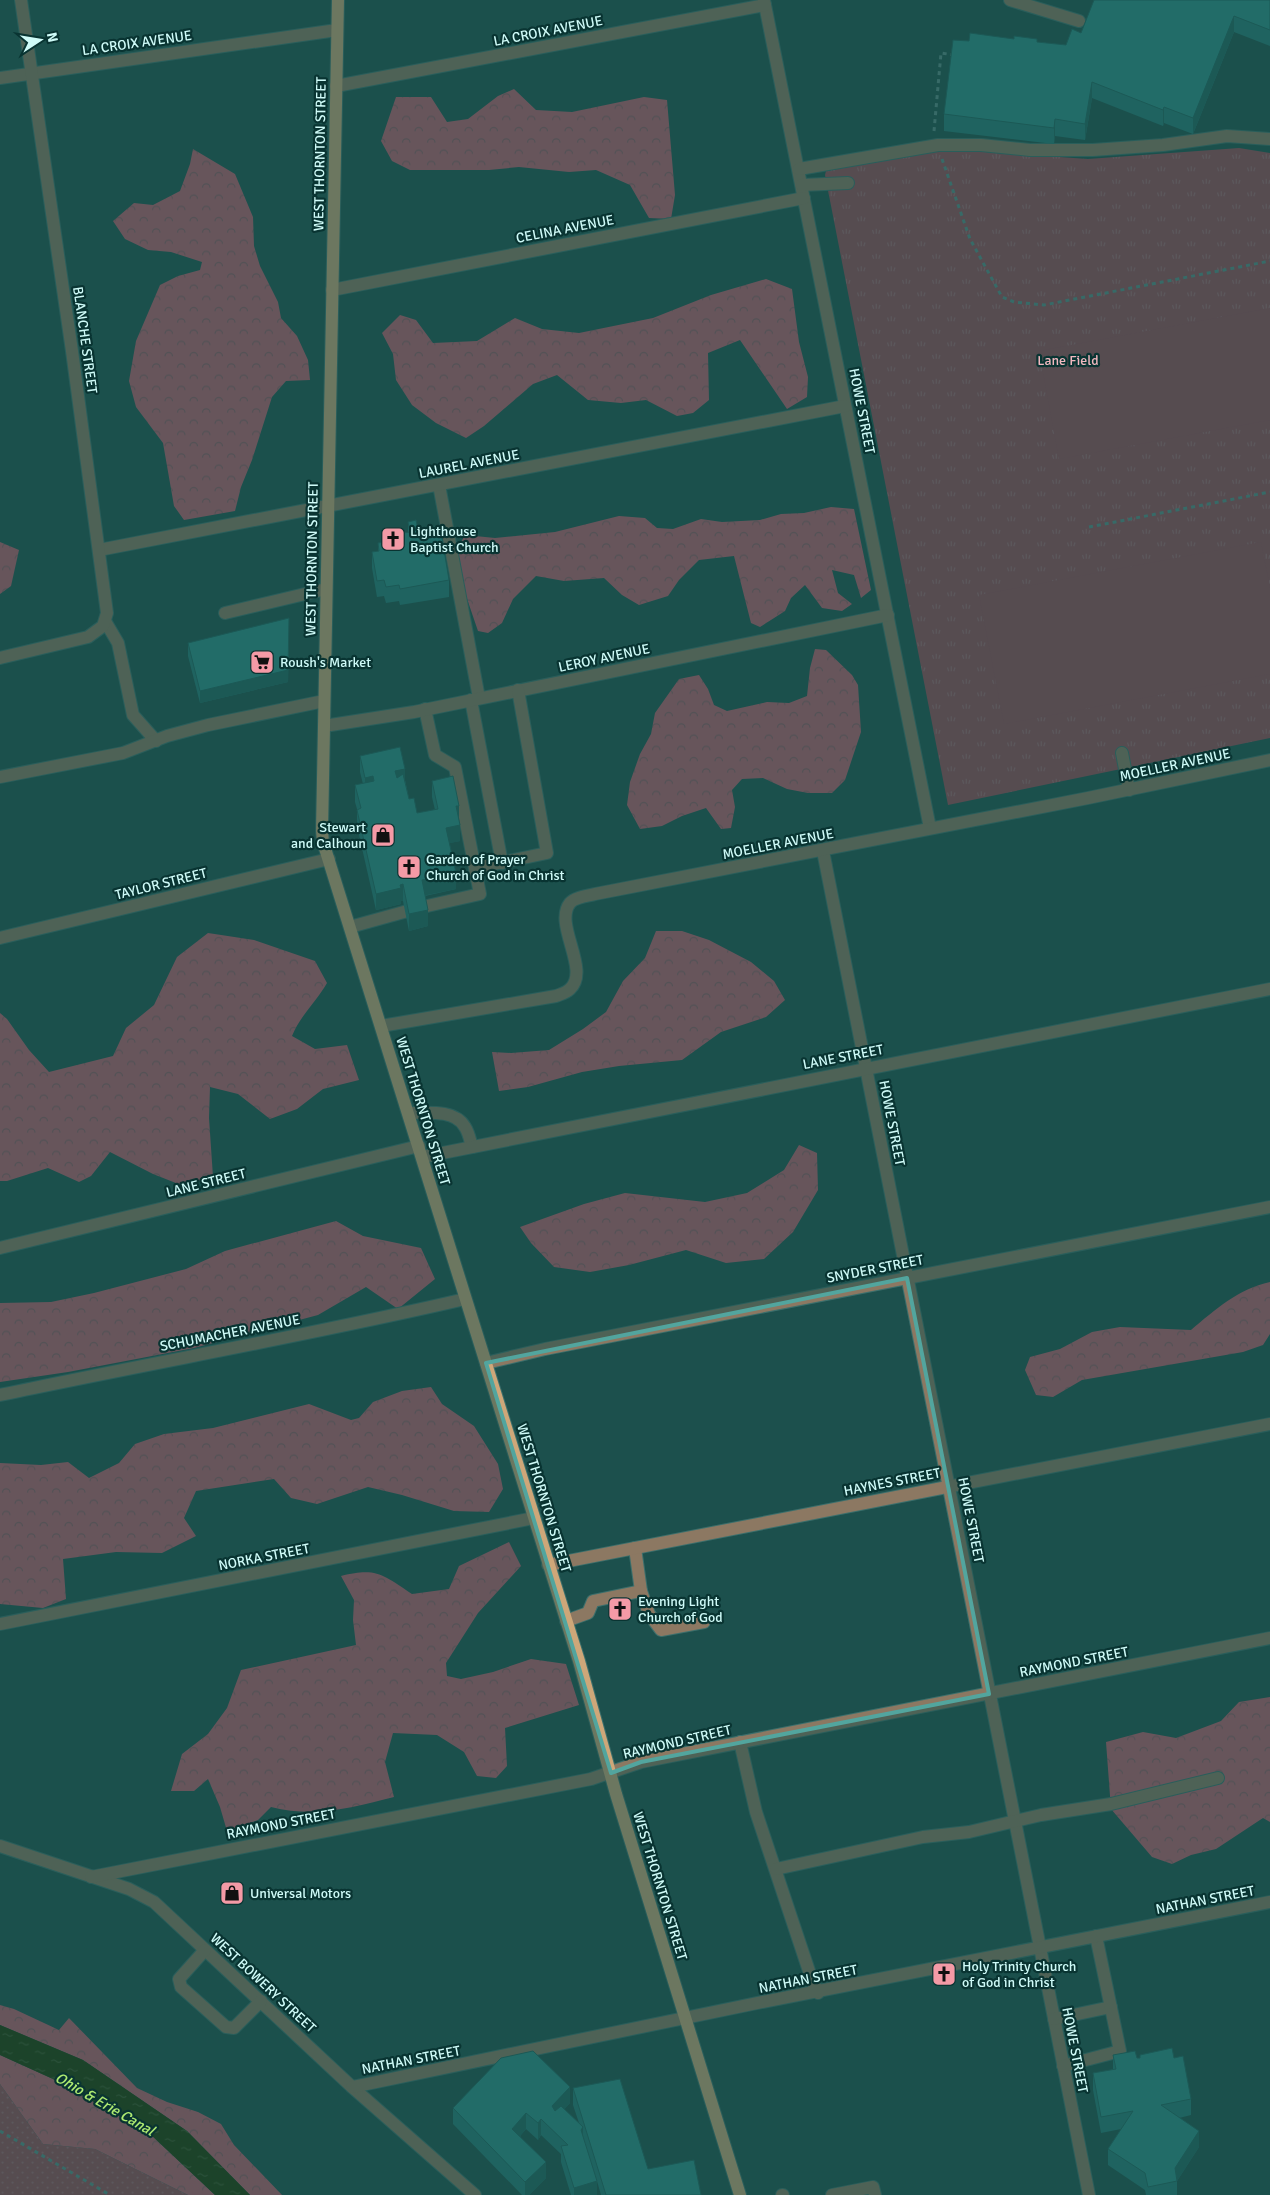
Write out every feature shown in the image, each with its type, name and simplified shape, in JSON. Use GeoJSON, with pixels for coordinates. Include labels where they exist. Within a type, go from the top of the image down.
{"type":"FeatureCollection","features":[{"type":"Feature","properties":{"kind":"main road","name":"WEST THORNTON STREET"},"geometry":{"type":"LineString","coordinates":[[338,0],[322,830],[329,859],[566,1621],[610,1773],[740,2195]]}},
{"type":"Feature","properties":{"kind":"street","name":"BLANCHE STREET"},"geometry":{"type":"LineString","coordinates":[[21,0],[107,607],[105,621]]}},
{"type":"Feature","properties":{"kind":"street"},"geometry":{"type":"LineString","coordinates":[[1010,0],[1079,20]]}},
{"type":"Feature","properties":{"kind":"street","name":"LA CROIX AVENUE"},"geometry":{"type":"LineString","coordinates":[[336,86],[765,2]]}},
{"type":"Feature","properties":{"kind":"street","name":"HOWE STREET"},"geometry":{"type":"LineString","coordinates":[[765,2],[930,828]]}},
{"type":"Feature","properties":{"kind":"street","name":"LA CROIX AVENUE"},"geometry":{"type":"LineString","coordinates":[[0,78],[337,30]]}},
{"type":"Feature","properties":{"kind":"street"},"geometry":{"type":"LineString","coordinates":[[798,169],[938,145],[981,145],[1030,150],[1093,150],[1163,145],[1227,136],[1270,139]]}},
{"type":"Feature","properties":{"kind":"street","name":"CELINA AVENUE"},"geometry":{"type":"LineString","coordinates":[[332,290],[848,183]]}},
{"type":"Feature","properties":{"kind":"street","name":"LAUREL AVENUE"},"geometry":{"type":"LineString","coordinates":[[99,550],[845,406]]}},
{"type":"Feature","properties":{"kind":"street"},"geometry":{"type":"LineString","coordinates":[[439,485],[502,863]]}},
{"type":"Feature","properties":{"kind":"street"},"geometry":{"type":"LineString","coordinates":[[225,613],[326,589]]}},
{"type":"Feature","properties":{"kind":"street","name":"LEROY AVENUE"},"geometry":{"type":"LineString","coordinates":[[324,726],[425,709],[888,615]]}},
{"type":"Feature","properties":{"kind":"street"},"geometry":{"type":"LineString","coordinates":[[0,658],[88,637],[98,631],[105,621],[118,643],[133,715],[156,741]]}},
{"type":"Feature","properties":{"kind":"street"},"geometry":{"type":"LineString","coordinates":[[475,868],[548,853],[518,690]]}},
{"type":"Feature","properties":{"kind":"street"},"geometry":{"type":"LineString","coordinates":[[0,777],[123,754],[156,741],[208,725],[324,701]]}},
{"type":"Feature","properties":{"kind":"street"},"geometry":{"type":"LineString","coordinates":[[425,709],[435,755],[455,767],[480,894],[427,906]]}},
{"type":"Feature","properties":{"kind":"street"},"geometry":{"type":"LineString","coordinates":[[1122,753],[1129,790]]}},
{"type":"Feature","properties":{"kind":"street","name":"MOELLER AVENUE"},"geometry":{"type":"LineString","coordinates":[[381,1026],[556,996],[566,992],[572,988],[575,978],[574,957],[566,924],[567,909],[574,900],[595,894],[823,851],[1270,760]]}},
{"type":"Feature","properties":{"kind":"street","name":"HOWE STREET"},"geometry":{"type":"LineString","coordinates":[[823,851],[1089,2195]]}},
{"type":"Feature","properties":{"kind":"street","name":"TAYLOR STREET"},"geometry":{"type":"LineString","coordinates":[[0,938],[329,859]]}},
{"type":"Feature","properties":{"kind":"street"},"geometry":{"type":"LineString","coordinates":[[350,927],[411,910]]}},
{"type":"Feature","properties":{"kind":"street","name":"LANE STREET"},"geometry":{"type":"LineString","coordinates":[[0,1248],[420,1151],[472,1146],[1270,989]]}},
{"type":"Feature","properties":{"kind":"street"},"geometry":{"type":"LineString","coordinates":[[408,1113],[440,1113],[460,1120],[466,1128],[472,1146]]}},
{"type":"Feature","properties":{"kind":"street","name":"SNYDER STREET"},"geometry":{"type":"LineString","coordinates":[[486,1363],[545,1349],[1270,1207]]}},
{"type":"Feature","properties":{"kind":"street","name":"SCHUMACHER AVENUE"},"geometry":{"type":"LineString","coordinates":[[0,1395],[136,1366],[354,1325],[465,1299]]}},
{"type":"Feature","properties":{"kind":"street","name":"HAYNES STREET"},"geometry":{"type":"LineString","coordinates":[[548,1565],[1270,1424]]}},
{"type":"Feature","properties":{"kind":"street","name":"NORKA STREET"},"geometry":{"type":"LineString","coordinates":[[0,1624],[534,1518]]}},
{"type":"Feature","properties":{"kind":"street"},"geometry":{"type":"LineString","coordinates":[[635,1548],[641,1591],[649,1614],[660,1630],[704,1622]]}},
{"type":"Feature","properties":{"kind":"street"},"geometry":{"type":"LineString","coordinates":[[566,1621],[588,1613],[592,1601],[641,1591]]}},
{"type":"Feature","properties":{"kind":"street","name":"RAYMOND STREET"},"geometry":{"type":"LineString","coordinates":[[91,1877],[591,1779],[641,1762],[1270,1638]]}},
{"type":"Feature","properties":{"kind":"street"},"geometry":{"type":"LineString","coordinates":[[740,1742],[756,1812],[818,1993]]}},
{"type":"Feature","properties":{"kind":"street"},"geometry":{"type":"LineString","coordinates":[[776,1869],[923,1837],[969,1832],[1041,1815],[1111,1804],[1218,1778]]}},
{"type":"Feature","properties":{"kind":"street","name":"WEST BOWERY STREET"},"geometry":{"type":"LineString","coordinates":[[0,1846],[129,1889],[154,1902],[352,2087],[475,2195]]}},
{"type":"Feature","properties":{"kind":"street","name":"NATHAN STREET"},"geometry":{"type":"LineString","coordinates":[[352,2087],[1270,1902]]}},
{"type":"Feature","properties":{"kind":"street"},"geometry":{"type":"LineString","coordinates":[[1063,2066],[1120,2052],[1096,1936]]}},
{"type":"Feature","properties":{"kind":"street"},"geometry":{"type":"LineString","coordinates":[[205,1950],[179,1979],[180,1987],[226,2028],[234,2028],[261,2001]]}},
{"type":"Feature","properties":{"kind":"street"},"geometry":{"type":"LineString","coordinates":[[1054,2019],[1111,2007]]}},
{"type":"Feature","properties":{"kind":"street"},"geometry":{"type":"LineString","coordinates":[[832,2195],[873,2187],[875,2195]]}},
{"type":"Feature","properties":{"kind":"path"},"geometry":{"type":"LineString","coordinates":[[957,55],[941,53],[934,134],[970,239],[1002,297],[1014,302],[1044,305],[1270,261]]}},
{"type":"Feature","properties":{"kind":"path"},"geometry":{"type":"LineString","coordinates":[[1089,527],[1270,492]]}},
{"type":"Feature","properties":{"kind":"path"},"geometry":{"type":"LineString","coordinates":[[0,2131],[110,2195]]}},
{"type":"Feature","properties":{"kind":"highlighted area"},"geometry":{"type":"Polygon","coordinates":[[[907,1278],[989,1694],[641,1762],[611,1773],[486,1363],[907,1278]]]}},
{"type":"Feature","properties":{"kind":"green space"},"geometry":{"type":"Polygon","coordinates":[[[514,89],[536,110],[572,112],[644,97],[667,100],[675,195],[671,219],[649,218],[630,185],[596,170],[569,172],[519,167],[489,170],[410,170],[392,161],[381,141],[396,97],[431,97],[447,122],[468,119],[498,96],[514,89]]]}},
{"type":"Feature","properties":{"kind":"green space","name":"Lane Field"},"geometry":{"type":"Polygon","coordinates":[[[1239,148],[1270,153],[1270,738],[948,805],[825,175],[826,171],[942,149],[1088,159],[1239,148]]]}},
{"type":"Feature","properties":{"kind":"green space"},"geometry":{"type":"Polygon","coordinates":[[[193,149],[235,174],[253,217],[254,246],[260,266],[278,302],[281,318],[297,336],[308,360],[310,380],[286,381],[272,397],[252,460],[241,487],[235,511],[184,520],[174,506],[163,443],[136,407],[129,381],[136,341],[160,285],[178,276],[200,270],[202,262],[171,252],[148,250],[125,239],[113,221],[134,203],[153,205],[180,191],[190,164],[193,149]]]}},
{"type":"Feature","properties":{"kind":"green space"},"geometry":{"type":"Polygon","coordinates":[[[766,279],[792,289],[799,342],[808,377],[807,397],[787,409],[740,340],[708,353],[709,400],[693,413],[677,416],[646,400],[621,403],[588,400],[557,375],[533,384],[484,426],[466,438],[436,423],[412,405],[396,380],[393,354],[382,333],[400,315],[416,320],[433,343],[477,341],[515,318],[542,329],[579,333],[653,318],[711,295],[766,279]]]}},
{"type":"Feature","properties":{"kind":"green space"},"geometry":{"type":"Polygon","coordinates":[[[1270,308],[1270,420],[1059,459],[1039,351],[1270,308]]]}},
{"type":"Feature","properties":{"kind":"green space"},"geometry":{"type":"Polygon","coordinates":[[[831,507],[854,509],[871,590],[861,598],[854,575],[832,570],[838,593],[852,604],[842,611],[822,608],[805,585],[791,598],[785,611],[760,627],[751,623],[734,556],[699,560],[679,580],[668,596],[639,605],[622,595],[604,578],[564,581],[536,576],[513,599],[502,623],[488,633],[478,631],[464,590],[457,549],[465,535],[495,538],[555,532],[619,516],[645,518],[657,528],[673,529],[701,519],[722,522],[760,520],[781,514],[804,513],[831,507]]]}},
{"type":"Feature","properties":{"kind":"green space"},"geometry":{"type":"Polygon","coordinates":[[[0,542],[19,550],[11,586],[0,594],[0,542]]]}},
{"type":"Feature","properties":{"kind":"green space"},"geometry":{"type":"Polygon","coordinates":[[[1261,542],[1270,588],[1270,674],[1004,724],[979,595],[1261,542]]]}},
{"type":"Feature","properties":{"kind":"green space"},"geometry":{"type":"Polygon","coordinates":[[[815,649],[826,650],[852,675],[858,685],[861,732],[845,780],[832,793],[808,793],[787,789],[763,778],[742,779],[732,790],[735,807],[731,828],[721,829],[706,808],[682,816],[662,826],[640,829],[627,805],[630,782],[640,754],[651,734],[655,713],[679,679],[699,675],[708,689],[714,705],[727,711],[767,702],[789,703],[807,696],[810,668],[815,649]]]}},
{"type":"Feature","properties":{"kind":"green space"},"geometry":{"type":"Polygon","coordinates":[[[656,931],[682,931],[709,940],[751,962],[774,981],[785,1000],[766,1017],[721,1032],[682,1060],[619,1066],[582,1072],[528,1087],[499,1091],[492,1052],[511,1053],[549,1050],[583,1029],[606,1012],[623,981],[645,958],[656,931]]]}},
{"type":"Feature","properties":{"kind":"green space"},"geometry":{"type":"Polygon","coordinates":[[[208,933],[254,940],[315,961],[327,983],[299,1022],[292,1036],[315,1049],[347,1045],[359,1080],[323,1089],[297,1109],[270,1119],[238,1094],[210,1087],[209,1118],[213,1177],[181,1185],[153,1174],[110,1152],[91,1176],[79,1182],[48,1168],[7,1181],[0,1181],[0,1013],[7,1019],[29,1050],[49,1072],[113,1056],[126,1028],[154,1005],[177,957],[208,933]]]}},
{"type":"Feature","properties":{"kind":"green space"},"geometry":{"type":"Polygon","coordinates":[[[799,1145],[817,1153],[818,1190],[793,1232],[764,1259],[726,1263],[686,1250],[629,1265],[590,1272],[554,1267],[531,1243],[520,1227],[584,1204],[625,1193],[705,1202],[747,1193],[784,1170],[799,1145]]]}},
{"type":"Feature","properties":{"kind":"green space"},"geometry":{"type":"Polygon","coordinates":[[[336,1221],[363,1236],[421,1248],[435,1279],[398,1309],[366,1287],[318,1315],[194,1348],[68,1372],[0,1382],[0,1303],[51,1302],[94,1293],[186,1269],[225,1251],[336,1221]]]}},
{"type":"Feature","properties":{"kind":"green space"},"geometry":{"type":"Polygon","coordinates":[[[1270,1282],[1270,1334],[1263,1345],[1243,1352],[1082,1380],[1053,1397],[1036,1395],[1025,1370],[1030,1357],[1060,1349],[1092,1332],[1120,1327],[1191,1330],[1219,1307],[1238,1295],[1258,1285],[1270,1282]]]}},
{"type":"Feature","properties":{"kind":"green space"},"geometry":{"type":"Polygon","coordinates":[[[431,1387],[442,1404],[474,1426],[498,1464],[503,1489],[489,1512],[454,1511],[368,1487],[317,1504],[291,1498],[274,1479],[196,1491],[184,1518],[196,1536],[162,1553],[116,1552],[63,1559],[66,1599],[43,1608],[0,1604],[0,1463],[41,1465],[68,1462],[89,1478],[119,1463],[135,1444],[164,1434],[213,1428],[309,1404],[351,1420],[359,1418],[373,1402],[402,1391],[431,1387]]]}},
{"type":"Feature","properties":{"kind":"green space"},"geometry":{"type":"Polygon","coordinates":[[[509,1542],[521,1566],[478,1613],[446,1663],[447,1676],[461,1679],[493,1672],[531,1659],[566,1664],[579,1705],[505,1728],[507,1766],[496,1778],[477,1776],[464,1752],[437,1735],[393,1733],[385,1762],[394,1797],[348,1808],[318,1812],[303,1812],[271,1807],[258,1820],[227,1831],[220,1807],[208,1779],[194,1791],[171,1791],[182,1754],[208,1734],[227,1708],[241,1670],[356,1645],[353,1620],[354,1600],[341,1576],[363,1572],[379,1574],[412,1594],[449,1589],[459,1566],[509,1542]]]}},
{"type":"Feature","properties":{"kind":"green space"},"geometry":{"type":"Polygon","coordinates":[[[1270,1697],[1270,1822],[1263,1818],[1216,1849],[1191,1855],[1172,1864],[1152,1857],[1111,1809],[1106,1742],[1143,1732],[1176,1738],[1221,1721],[1239,1702],[1270,1697]]]}},
{"type":"Feature","properties":{"kind":"green space"},"geometry":{"type":"Polygon","coordinates":[[[0,2005],[14,2009],[59,2030],[69,2018],[137,2088],[167,2102],[198,2112],[221,2124],[234,2145],[282,2195],[250,2195],[187,2131],[83,2060],[0,2025],[0,2005]]]}},
{"type":"Feature","properties":{"kind":"green space"},"geometry":{"type":"Polygon","coordinates":[[[0,2055],[53,2079],[149,2133],[215,2195],[188,2195],[95,2149],[43,2144],[0,2084],[0,2055]]]}},
{"type":"Feature","properties":{"kind":"green space"},"geometry":{"type":"Polygon","coordinates":[[[0,2084],[43,2144],[95,2149],[188,2195],[0,2195],[0,2084]]]}},
{"type":"Feature","properties":{"kind":"water","name":"Ohio & Erie Canal"},"geometry":{"type":"Polygon","coordinates":[[[0,2025],[83,2060],[187,2131],[250,2195],[215,2195],[149,2133],[53,2079],[0,2055],[0,2025]]]}},
{"type":"Feature","properties":{"kind":"building"},"geometry":{"type":"Polygon","coordinates":[[[1094,0],[1270,0],[1270,30],[1234,16],[1193,118],[1164,107],[1163,110],[1092,82],[1085,124],[1055,119],[1054,128],[944,114],[953,40],[969,41],[970,33],[1014,39],[1014,36],[1037,39],[1037,42],[1066,45],[1072,29],[1081,33],[1094,0]]]}},
{"type":"Feature","properties":{"kind":"building"},"geometry":{"type":"Polygon","coordinates":[[[416,520],[418,530],[440,526],[449,580],[400,589],[399,585],[386,587],[384,580],[377,581],[372,552],[379,551],[378,543],[391,541],[390,535],[410,532],[408,522],[416,520]]]}},
{"type":"Feature","properties":{"kind":"building"},"geometry":{"type":"Polygon","coordinates":[[[289,618],[288,670],[200,691],[188,643],[289,618]]]}},
{"type":"Feature","properties":{"kind":"building","name":"Garden of Prayer Church of God in Christ"},"geometry":{"type":"Polygon","coordinates":[[[400,747],[405,769],[395,771],[397,778],[403,774],[409,799],[414,798],[417,813],[438,809],[432,781],[453,776],[459,806],[456,806],[460,825],[446,828],[456,873],[422,880],[428,910],[409,914],[403,884],[400,885],[401,888],[376,894],[357,810],[361,808],[355,785],[374,781],[373,776],[365,778],[360,756],[400,747]]]}},
{"type":"Feature","properties":{"kind":"building"},"geometry":{"type":"Polygon","coordinates":[[[1172,2048],[1174,2058],[1183,2056],[1191,2099],[1161,2105],[1199,2131],[1175,2168],[1177,2181],[1148,2187],[1145,2173],[1108,2149],[1133,2111],[1101,2117],[1093,2073],[1116,2069],[1113,2055],[1135,2051],[1137,2058],[1140,2058],[1140,2055],[1172,2048]]]}},
{"type":"Feature","properties":{"kind":"building"},"geometry":{"type":"Polygon","coordinates":[[[533,2051],[570,2087],[552,2106],[555,2111],[561,2106],[583,2127],[581,2130],[597,2181],[574,2188],[561,2146],[568,2145],[541,2119],[538,2123],[526,2113],[512,2129],[546,2162],[525,2182],[453,2108],[501,2058],[533,2051]]]}},
{"type":"Feature","properties":{"kind":"building"},"geometry":{"type":"Polygon","coordinates":[[[620,2079],[648,2169],[694,2160],[701,2195],[606,2195],[573,2088],[620,2079]]]}},
{"type":"Feature","properties":{"kind":"place","name":"Lighthouse Baptist Church"},"geometry":{"type":"Point","coordinates":[393,539]}},
{"type":"Feature","properties":{"kind":"place","name":"Roush's Market"},"geometry":{"type":"Point","coordinates":[262,662]}},
{"type":"Feature","properties":{"kind":"place","name":"Stewart and Calhoun"},"geometry":{"type":"Point","coordinates":[383,835]}},
{"type":"Feature","properties":{"kind":"place","name":"Garden of Prayer Church of God in Christ"},"geometry":{"type":"Point","coordinates":[409,867]}},
{"type":"Feature","properties":{"kind":"place","name":"Evening Light Church of God"},"geometry":{"type":"Point","coordinates":[620,1609]}},
{"type":"Feature","properties":{"kind":"place","name":"Universal Motors"},"geometry":{"type":"Point","coordinates":[232,1893]}},
{"type":"Feature","properties":{"kind":"place","name":"Holy Trinity Church of God in Christ"},"geometry":{"type":"Point","coordinates":[944,1974]}}]}
